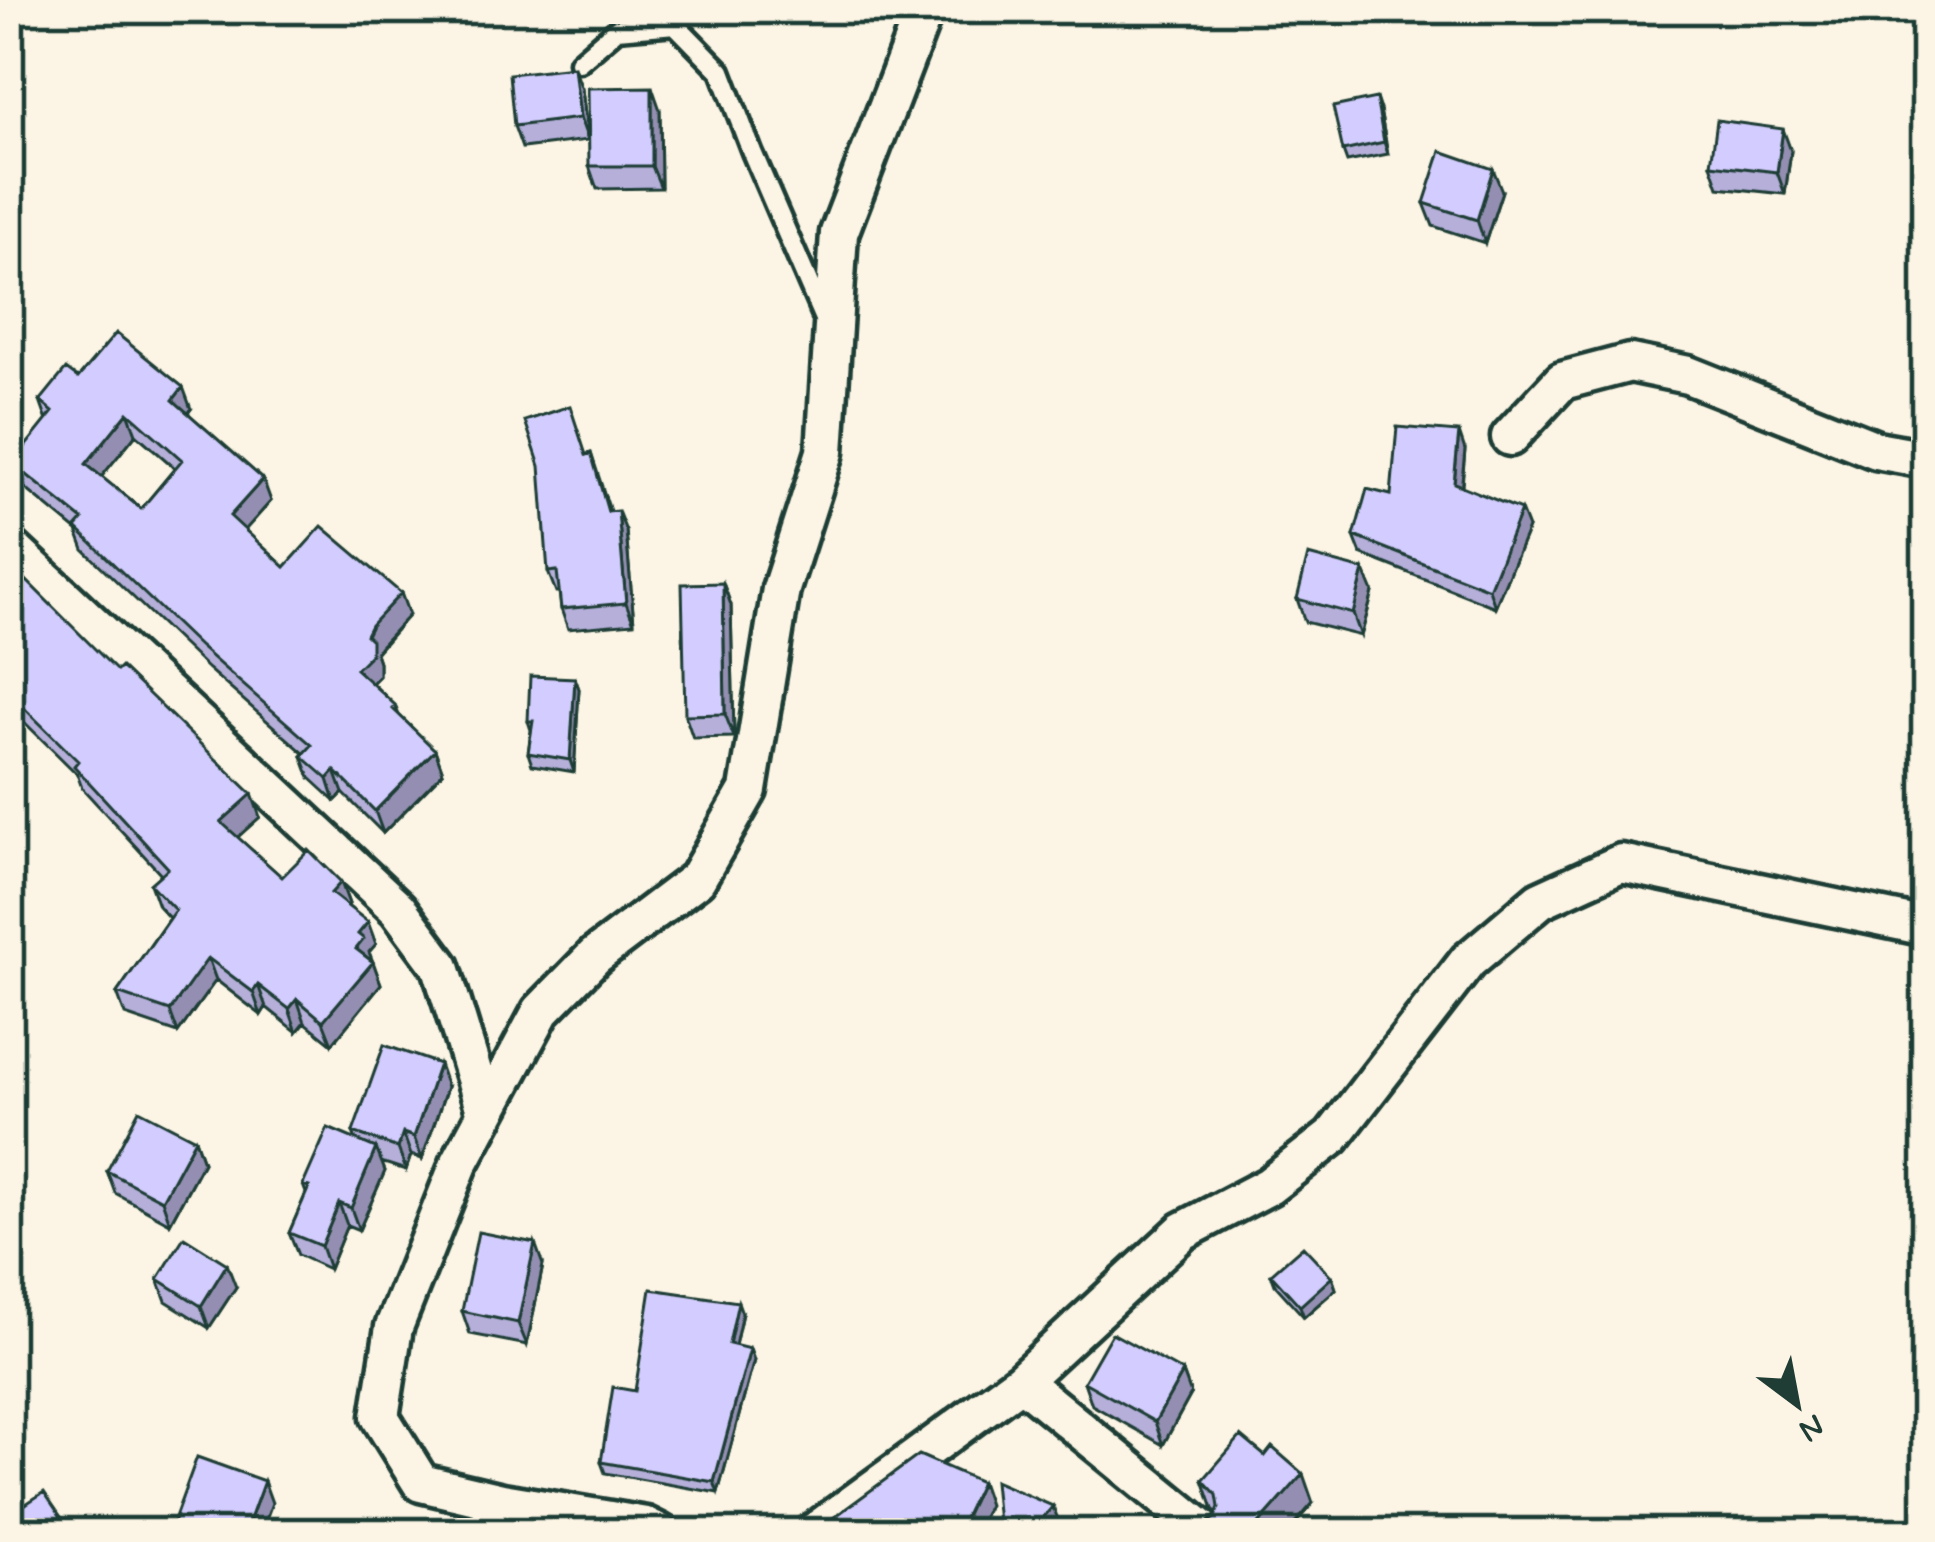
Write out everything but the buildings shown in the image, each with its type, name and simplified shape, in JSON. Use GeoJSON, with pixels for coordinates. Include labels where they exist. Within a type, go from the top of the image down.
{"type":"FeatureCollection","features":[{"type":"Feature","properties":{"kind":"street"},"geometry":{"type":"LineString","coordinates":[[660,1533],[646,1526],[493,1518],[421,1484],[380,1417],[394,1327],[459,1164],[541,1011],[595,956],[697,879],[748,790],[781,589],[825,452],[839,233],[925,9]]}},
{"type":"Feature","properties":{"kind":"street"},"geometry":{"type":"LineString","coordinates":[[1510,437],[1562,381],[1630,363],[1688,375],[1876,450],[1926,459]]}},
{"type":"Feature","properties":{"kind":"street"},"geometry":{"type":"LineString","coordinates":[[9,546],[398,909],[441,968],[486,1114]]}},
{"type":"Feature","properties":{"kind":"street"},"geometry":{"type":"LineString","coordinates":[[813,1533],[1022,1381],[1184,1232],[1270,1186],[1332,1137],[1468,961],[1540,900],[1621,863],[1926,927]]}},
{"type":"Feature","properties":{"kind":"street"},"geometry":{"type":"LineString","coordinates":[[1022,1381],[1207,1533]]}},
{"type":"Feature","properties":{"kind":"lane"},"geometry":{"type":"LineString","coordinates":[[579,62],[617,29],[675,24],[722,70],[831,334]]}}]}
